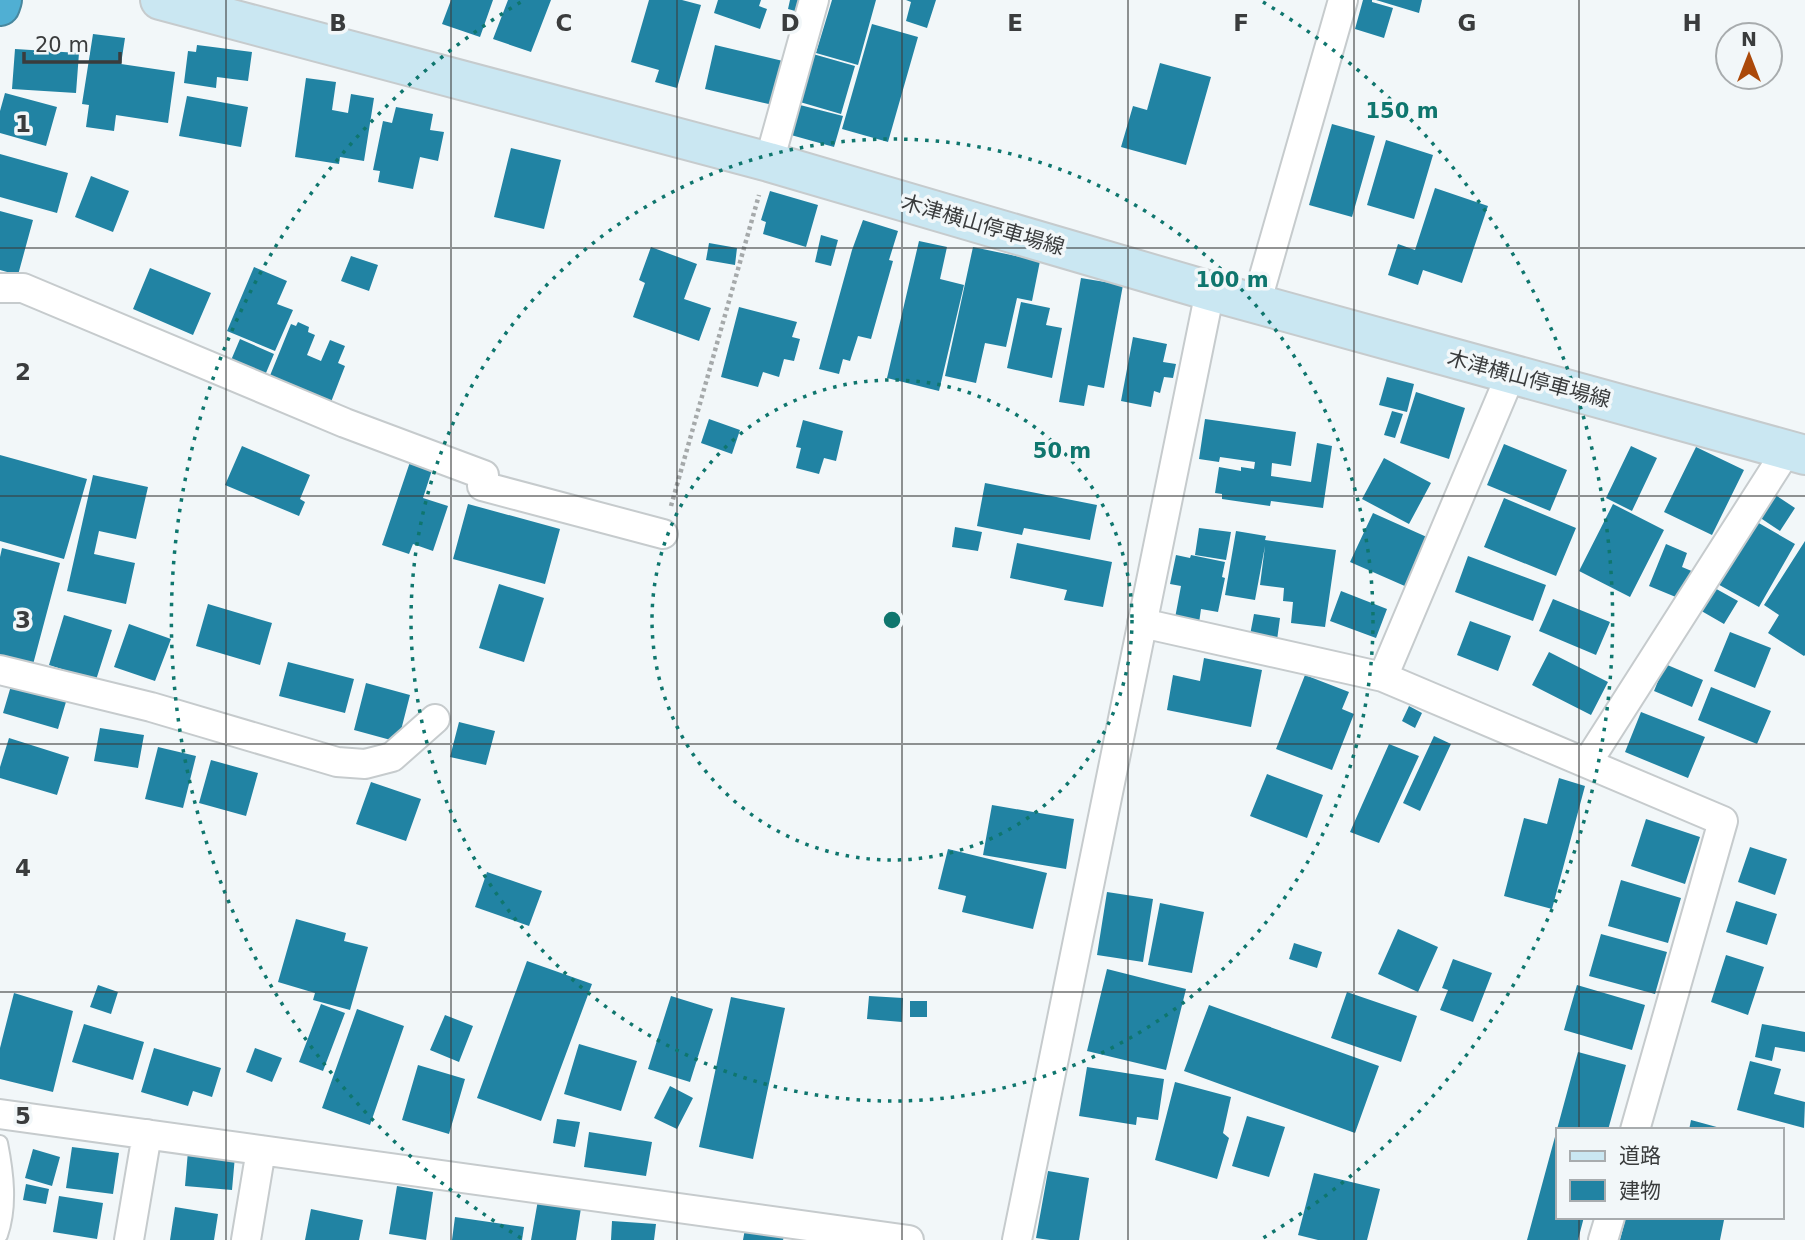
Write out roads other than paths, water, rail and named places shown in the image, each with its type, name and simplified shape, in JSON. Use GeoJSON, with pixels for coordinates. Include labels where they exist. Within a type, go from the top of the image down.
{"type":"FeatureCollection","features":[{"type":"Feature","properties":{"kind":"highway"},"geometry":{"type":"LineString","coordinates":[[0,6],[2,0]]}},
{"type":"Feature","properties":{"kind":"main road","name":"木津横山停車場線"},"geometry":{"type":"LineString","coordinates":[[160,0],[769,162],[1210,291],[1796,453]]}},
{"type":"Feature","properties":{"kind":"street"},"geometry":{"type":"LineString","coordinates":[[769,162],[814,0]]}},
{"type":"Feature","properties":{"kind":"street"},"geometry":{"type":"LineString","coordinates":[[1256,304],[1343,0]]}},
{"type":"Feature","properties":{"kind":"street"},"geometry":{"type":"LineString","coordinates":[[0,288],[23,288],[345,423],[484,475],[482,486],[663,534]]}},
{"type":"Feature","properties":{"kind":"street"},"geometry":{"type":"LineString","coordinates":[[1017,1240],[1210,291]]}},
{"type":"Feature","properties":{"kind":"street"},"geometry":{"type":"LineString","coordinates":[[1383,677],[1511,374]]}},
{"type":"Feature","properties":{"kind":"street"},"geometry":{"type":"LineString","coordinates":[[1587,764],[1796,453]]}},
{"type":"Feature","properties":{"kind":"street"},"geometry":{"type":"LineString","coordinates":[[1142,623],[1383,677],[1723,821],[1636,1128]]}},
{"type":"Feature","properties":{"kind":"street"},"geometry":{"type":"LineString","coordinates":[[0,670],[151,707],[337,762],[365,764],[392,757],[435,719]]}},
{"type":"Feature","properties":{"kind":"street"},"geometry":{"type":"LineString","coordinates":[[0,1114],[909,1240]]}},
{"type":"Feature","properties":{"kind":"street"},"geometry":{"type":"LineString","coordinates":[[130,1240],[147,1134]]}},
{"type":"Feature","properties":{"kind":"street"},"geometry":{"type":"LineString","coordinates":[[246,1240],[261,1150]]}},
{"type":"Feature","properties":{"kind":"street"},"geometry":{"type":"LineString","coordinates":[[1604,1240],[1609,1219]]}},
{"type":"Feature","properties":{"kind":"lane"},"geometry":{"type":"LineString","coordinates":[[0,1143],[6,1202],[0,1235]]}}]}
